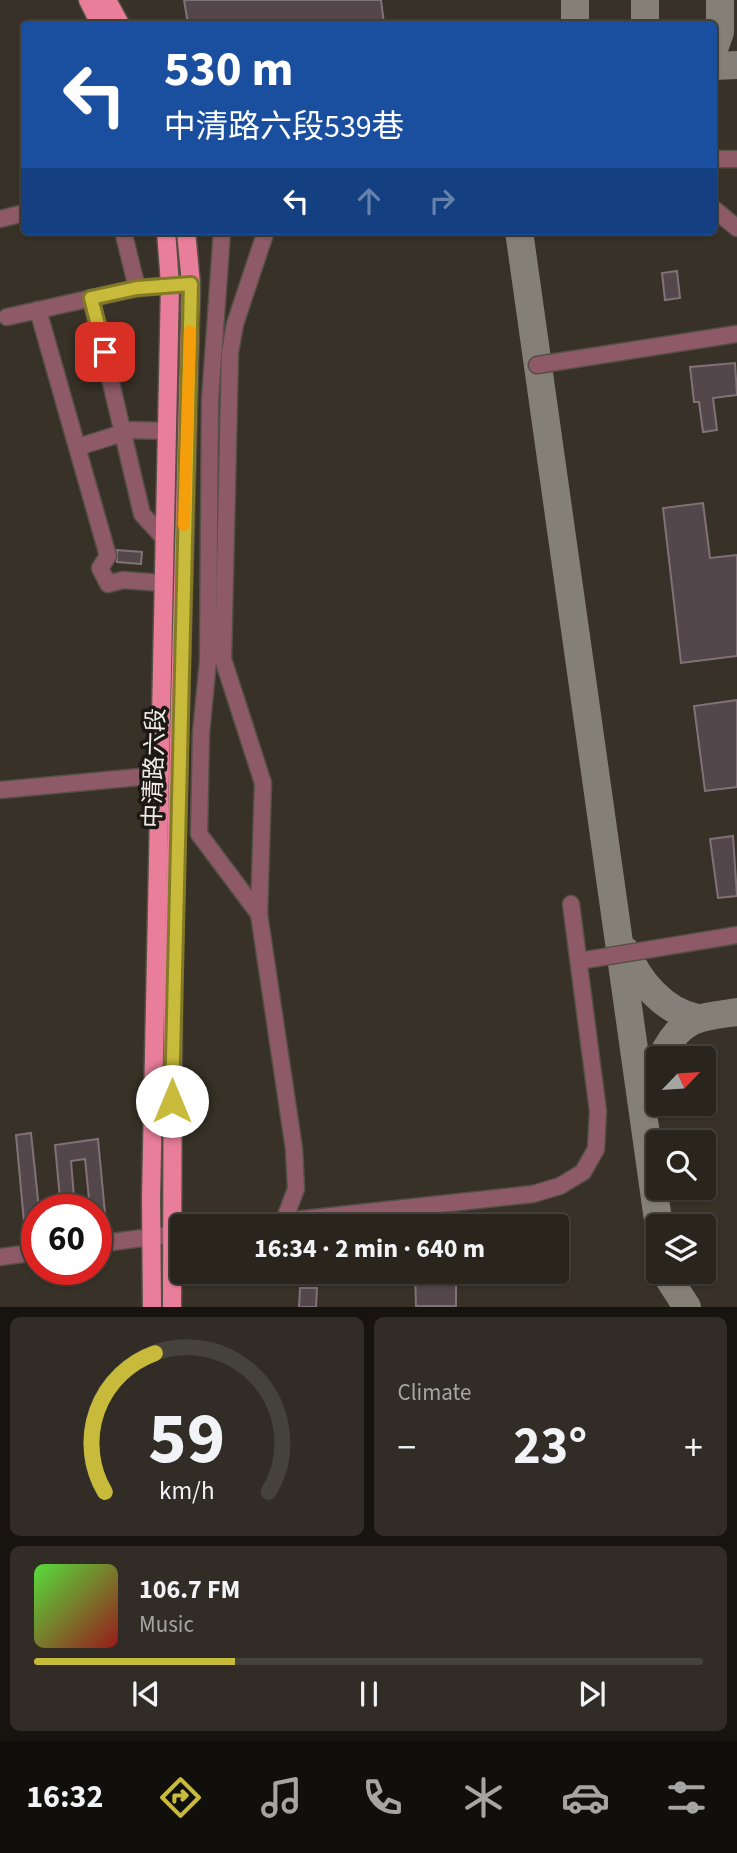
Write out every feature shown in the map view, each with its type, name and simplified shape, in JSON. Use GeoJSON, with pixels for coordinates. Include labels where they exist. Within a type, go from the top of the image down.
{"type":"FeatureCollection","features":[{"type":"Feature","properties":{"kind":"main road"},"geometry":{"type":"LineString","coordinates":[[88,0],[98,21]]}},
{"type":"Feature","properties":{"kind":"main road"},"geometry":{"type":"LineString","coordinates":[[107,0],[118,21]]}},
{"type":"Feature","properties":{"kind":"main road","name":"中清路六段"},"geometry":{"type":"LineString","coordinates":[[152,1307],[162,583],[170,284],[166,235]]}},
{"type":"Feature","properties":{"kind":"main road","name":"中清路六段"},"geometry":{"type":"LineString","coordinates":[[177,1214],[173,968],[191,284],[186,235]]}},
{"type":"Feature","properties":{"kind":"main road","name":"中清路六段"},"geometry":{"type":"LineString","coordinates":[[172,1307],[174,1284]]}},
{"type":"Feature","properties":{"kind":"street"},"geometry":{"type":"LineString","coordinates":[[717,159],[737,159]]}},
{"type":"Feature","properties":{"kind":"street"},"geometry":{"type":"LineString","coordinates":[[717,211],[737,228]]}},
{"type":"Feature","properties":{"kind":"street"},"geometry":{"type":"LineString","coordinates":[[0,219],[21,214]]}},
{"type":"Feature","properties":{"kind":"street"},"geometry":{"type":"LineString","coordinates":[[124,235],[137,288]]}},
{"type":"Feature","properties":{"kind":"street"},"geometry":{"type":"LineString","coordinates":[[222,235],[209,400],[208,661],[201,733],[199,834],[259,914]]}},
{"type":"Feature","properties":{"kind":"street"},"geometry":{"type":"LineString","coordinates":[[265,235],[235,324],[230,352],[223,659],[263,783],[259,914],[294,1149],[296,1189],[287,1214]]}},
{"type":"Feature","properties":{"kind":"street"},"geometry":{"type":"LineString","coordinates":[[7,317],[137,288],[191,284]]}},
{"type":"Feature","properties":{"kind":"street"},"geometry":{"type":"LineString","coordinates":[[91,298],[125,432],[142,514],[164,538]]}},
{"type":"Feature","properties":{"kind":"street"},"geometry":{"type":"LineString","coordinates":[[38,310],[108,556],[100,568],[108,583],[123,580],[162,583]]}},
{"type":"Feature","properties":{"kind":"street"},"geometry":{"type":"LineString","coordinates":[[537,365],[737,334]]}},
{"type":"Feature","properties":{"kind":"street"},"geometry":{"type":"LineString","coordinates":[[78,447],[125,432],[167,431]]}},
{"type":"Feature","properties":{"kind":"street"},"geometry":{"type":"LineString","coordinates":[[0,790],[159,774],[179,775]]}},
{"type":"Feature","properties":{"kind":"street"},"geometry":{"type":"LineString","coordinates":[[334,1214],[533,1194],[560,1186],[583,1172],[596,1149],[598,1111],[571,904]]}},
{"type":"Feature","properties":{"kind":"street"},"geometry":{"type":"LineString","coordinates":[[579,961],[737,936]]}},
{"type":"Feature","properties":{"kind":"street"},"geometry":{"type":"LineString","coordinates":[[112,1242],[170,1234]]}},
{"type":"Feature","properties":{"kind":"street"},"geometry":{"type":"LineString","coordinates":[[0,1257],[21,1254]]}},
{"type":"Feature","properties":{"kind":"building"},"geometry":{"type":"Polygon","coordinates":[[[184,0],[381,0],[384,21],[188,21],[184,0]]]}},
{"type":"Feature","properties":{"kind":"building"},"geometry":{"type":"Polygon","coordinates":[[[677,271],[680,298],[665,300],[662,273],[677,271]]]}},
{"type":"Feature","properties":{"kind":"building"},"geometry":{"type":"Polygon","coordinates":[[[735,363],[737,395],[713,398],[717,430],[703,432],[699,402],[694,402],[690,367],[735,363]]]}},
{"type":"Feature","properties":{"kind":"building"},"geometry":{"type":"Polygon","coordinates":[[[703,503],[710,558],[737,555],[737,656],[681,663],[663,508],[703,503]]]}},
{"type":"Feature","properties":{"kind":"building"},"geometry":{"type":"Polygon","coordinates":[[[117,550],[142,552],[141,564],[117,562],[117,550]]]}},
{"type":"Feature","properties":{"kind":"building"},"geometry":{"type":"Polygon","coordinates":[[[737,700],[737,787],[705,791],[694,706],[737,700]]]}},
{"type":"Feature","properties":{"kind":"building"},"geometry":{"type":"Polygon","coordinates":[[[733,836],[737,896],[718,898],[710,839],[733,836]]]}},
{"type":"Feature","properties":{"kind":"building"},"geometry":{"type":"Polygon","coordinates":[[[31,1133],[37,1194],[21,1194],[16,1135],[31,1133]]]}},
{"type":"Feature","properties":{"kind":"building"},"geometry":{"type":"Polygon","coordinates":[[[98,1139],[103,1194],[88,1194],[85,1159],[71,1161],[74,1194],[60,1194],[55,1145],[98,1139]]]}},
{"type":"Feature","properties":{"kind":"building"},"geometry":{"type":"Polygon","coordinates":[[[415,1284],[456,1284],[456,1306],[416,1306],[415,1284]]]}},
{"type":"Feature","properties":{"kind":"building"},"geometry":{"type":"Polygon","coordinates":[[[300,1288],[317,1288],[316,1307],[299,1307],[300,1288]]]}},
{"type":"Feature","properties":{"kind":"taxiway"},"geometry":{"type":"LineString","coordinates":[[575,0],[575,21]]}},
{"type":"Feature","properties":{"kind":"taxiway"},"geometry":{"type":"LineString","coordinates":[[645,0],[645,21]]}},
{"type":"Feature","properties":{"kind":"taxiway"},"geometry":{"type":"LineString","coordinates":[[717,40],[720,32],[720,0]]}},
{"type":"Feature","properties":{"kind":"taxiway"},"geometry":{"type":"LineString","coordinates":[[717,66],[737,65]]}},
{"type":"Feature","properties":{"kind":"taxiway"},"geometry":{"type":"LineString","coordinates":[[520,235],[657,1214]]}},
{"type":"Feature","properties":{"kind":"taxiway"},"geometry":{"type":"LineString","coordinates":[[626,951],[645,984],[663,1002],[697,1018]]}},
{"type":"Feature","properties":{"kind":"taxiway"},"geometry":{"type":"LineString","coordinates":[[668,1046],[690,1022],[737,1012]]}},
{"type":"Feature","properties":{"kind":"taxiway"},"geometry":{"type":"LineString","coordinates":[[672,1284],[687,1307]]}},
{"type":"Feature","properties":{"kind":"slow traffic"},"geometry":{"type":"LineString","coordinates":[[184,525],[190,331]]}},
{"type":"Feature","properties":{"kind":"route"},"geometry":{"type":"LineString","coordinates":[[105,352],[91,298],[137,288],[191,284],[175,872],[172,1101]]}}]}
